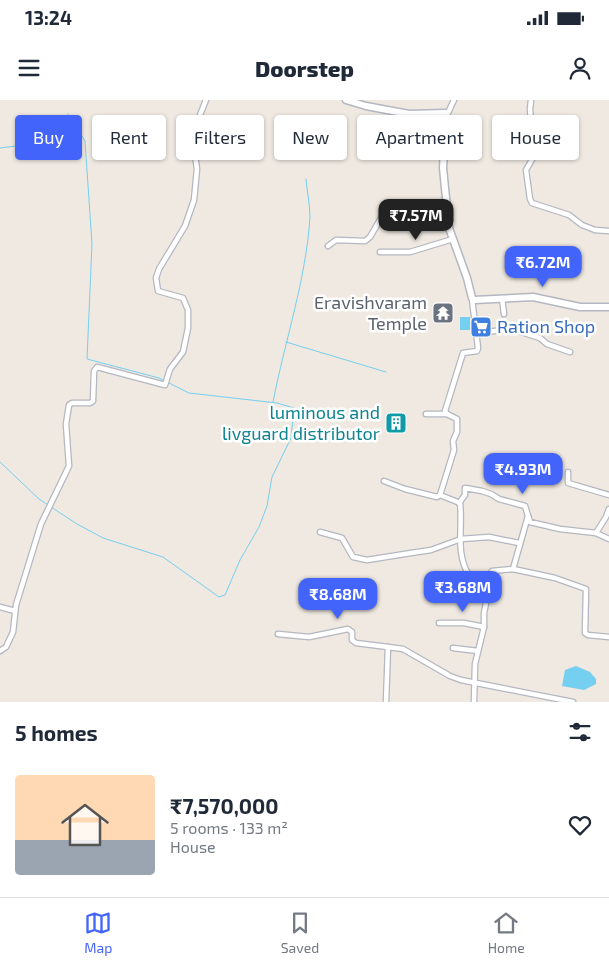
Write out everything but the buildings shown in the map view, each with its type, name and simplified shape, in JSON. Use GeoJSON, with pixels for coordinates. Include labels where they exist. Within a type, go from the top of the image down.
{"type":"FeatureCollection","features":[{"type":"Feature","properties":{"kind":"main road"},"geometry":{"type":"LineString","coordinates":[[346,100],[366,106],[409,114],[444,112],[447,115]]}},
{"type":"Feature","properties":{"kind":"main road"},"geometry":{"type":"LineString","coordinates":[[444,160],[447,212],[453,239],[474,300],[533,297],[580,307],[609,306]]}},
{"type":"Feature","properties":{"kind":"street"},"geometry":{"type":"LineString","coordinates":[[0,651],[6,647],[13,632],[15,611],[41,524],[53,502],[69,464],[66,424],[69,405],[72,403],[90,403],[94,400],[94,371],[96,368],[100,367],[166,382],[170,370],[183,352],[188,328],[188,310],[183,298],[158,291],[156,278],[159,268],[185,226],[194,200],[197,169],[192,135],[206,100]]}},
{"type":"Feature","properties":{"kind":"street"},"geometry":{"type":"LineString","coordinates":[[447,115],[454,100]]}},
{"type":"Feature","properties":{"kind":"street"},"geometry":{"type":"LineString","coordinates":[[531,100],[534,156],[526,170],[530,199],[532,202],[569,215],[582,225],[595,230],[609,232]]}},
{"type":"Feature","properties":{"kind":"street"},"geometry":{"type":"LineString","coordinates":[[328,246],[336,240],[365,241],[370,237],[381,218],[394,214],[425,216],[447,212]]}},
{"type":"Feature","properties":{"kind":"street"},"geometry":{"type":"LineString","coordinates":[[380,252],[405,253],[453,239]]}},
{"type":"Feature","properties":{"kind":"street"},"geometry":{"type":"LineString","coordinates":[[447,414],[446,411],[461,357],[463,353],[477,351],[478,344],[472,298]]}},
{"type":"Feature","properties":{"kind":"street"},"geometry":{"type":"LineString","coordinates":[[502,298],[504,314]]}},
{"type":"Feature","properties":{"kind":"street"},"geometry":{"type":"LineString","coordinates":[[477,334],[512,329],[540,338],[547,344],[570,352]]}},
{"type":"Feature","properties":{"kind":"street"},"geometry":{"type":"LineString","coordinates":[[426,414],[447,414],[455,417],[458,424],[453,441],[454,450],[440,495]]}},
{"type":"Feature","properties":{"kind":"street"},"geometry":{"type":"LineString","coordinates":[[568,472],[568,483],[585,490],[609,495]]}},
{"type":"Feature","properties":{"kind":"street"},"geometry":{"type":"LineString","coordinates":[[384,481],[405,490],[438,497],[440,495],[459,503],[461,509],[461,555],[469,575],[489,576]]}},
{"type":"Feature","properties":{"kind":"street"},"geometry":{"type":"LineString","coordinates":[[459,503],[465,495],[465,488],[482,491],[499,499],[525,506],[530,522],[596,533],[609,540]]}},
{"type":"Feature","properties":{"kind":"street"},"geometry":{"type":"LineString","coordinates":[[596,533],[609,509]]}},
{"type":"Feature","properties":{"kind":"street"},"geometry":{"type":"LineString","coordinates":[[512,569],[528,515]]}},
{"type":"Feature","properties":{"kind":"street"},"geometry":{"type":"LineString","coordinates":[[320,532],[342,538],[353,557],[367,560],[431,550],[461,539],[489,537],[519,543]]}},
{"type":"Feature","properties":{"kind":"street"},"geometry":{"type":"LineString","coordinates":[[474,702],[474,682],[478,651],[484,628],[484,614],[491,579],[489,576],[492,571],[512,569],[555,578],[586,589],[585,633],[609,637]]}},
{"type":"Feature","properties":{"kind":"street"},"geometry":{"type":"LineString","coordinates":[[0,607],[15,611]]}},
{"type":"Feature","properties":{"kind":"street"},"geometry":{"type":"LineString","coordinates":[[439,623],[464,623],[484,628]]}},
{"type":"Feature","properties":{"kind":"street"},"geometry":{"type":"LineString","coordinates":[[278,634],[309,637],[348,629],[352,632],[352,640],[356,643],[404,649],[450,676],[461,680],[573,702]]}},
{"type":"Feature","properties":{"kind":"street"},"geometry":{"type":"LineString","coordinates":[[386,702],[388,647]]}},
{"type":"Feature","properties":{"kind":"street"},"geometry":{"type":"LineString","coordinates":[[453,648],[478,651]]}},
{"type":"Feature","properties":{"kind":"water"},"geometry":{"type":"Polygon","coordinates":[[[460,317],[470,317],[470,330],[460,330],[460,317]]]}},
{"type":"Feature","properties":{"kind":"water"},"geometry":{"type":"Polygon","coordinates":[[[576,666],[590,672],[596,679],[596,684],[584,690],[562,686],[565,670],[576,666]]]}},
{"type":"Feature","properties":{"kind":"waterway"},"geometry":{"type":"LineString","coordinates":[[51,507],[103,538],[163,557],[219,597],[225,595],[240,560],[259,527],[267,506],[272,477],[291,438],[294,408],[277,403],[189,393],[159,378],[87,359],[92,244],[85,141],[68,114]]}},
{"type":"Feature","properties":{"kind":"waterway"},"geometry":{"type":"LineString","coordinates":[[0,148],[15,146]]}},
{"type":"Feature","properties":{"kind":"waterway"},"geometry":{"type":"LineString","coordinates":[[273,402],[300,287],[308,240],[310,208],[306,179]]}},
{"type":"Feature","properties":{"kind":"waterway"},"geometry":{"type":"LineString","coordinates":[[286,342],[386,372]]}},
{"type":"Feature","properties":{"kind":"waterway"},"geometry":{"type":"LineString","coordinates":[[0,462],[39,499],[48,505]]}},
{"type":"Feature","properties":{"kind":"place","name":"Eravishvaram Temple"},"geometry":{"type":"Point","coordinates":[443,313]}},
{"type":"Feature","properties":{"kind":"place","name":"Ration Shop"},"geometry":{"type":"Point","coordinates":[481,327]}},
{"type":"Feature","properties":{"kind":"place","name":"luminous and livguard distributor"},"geometry":{"type":"Point","coordinates":[396,423]}}]}
